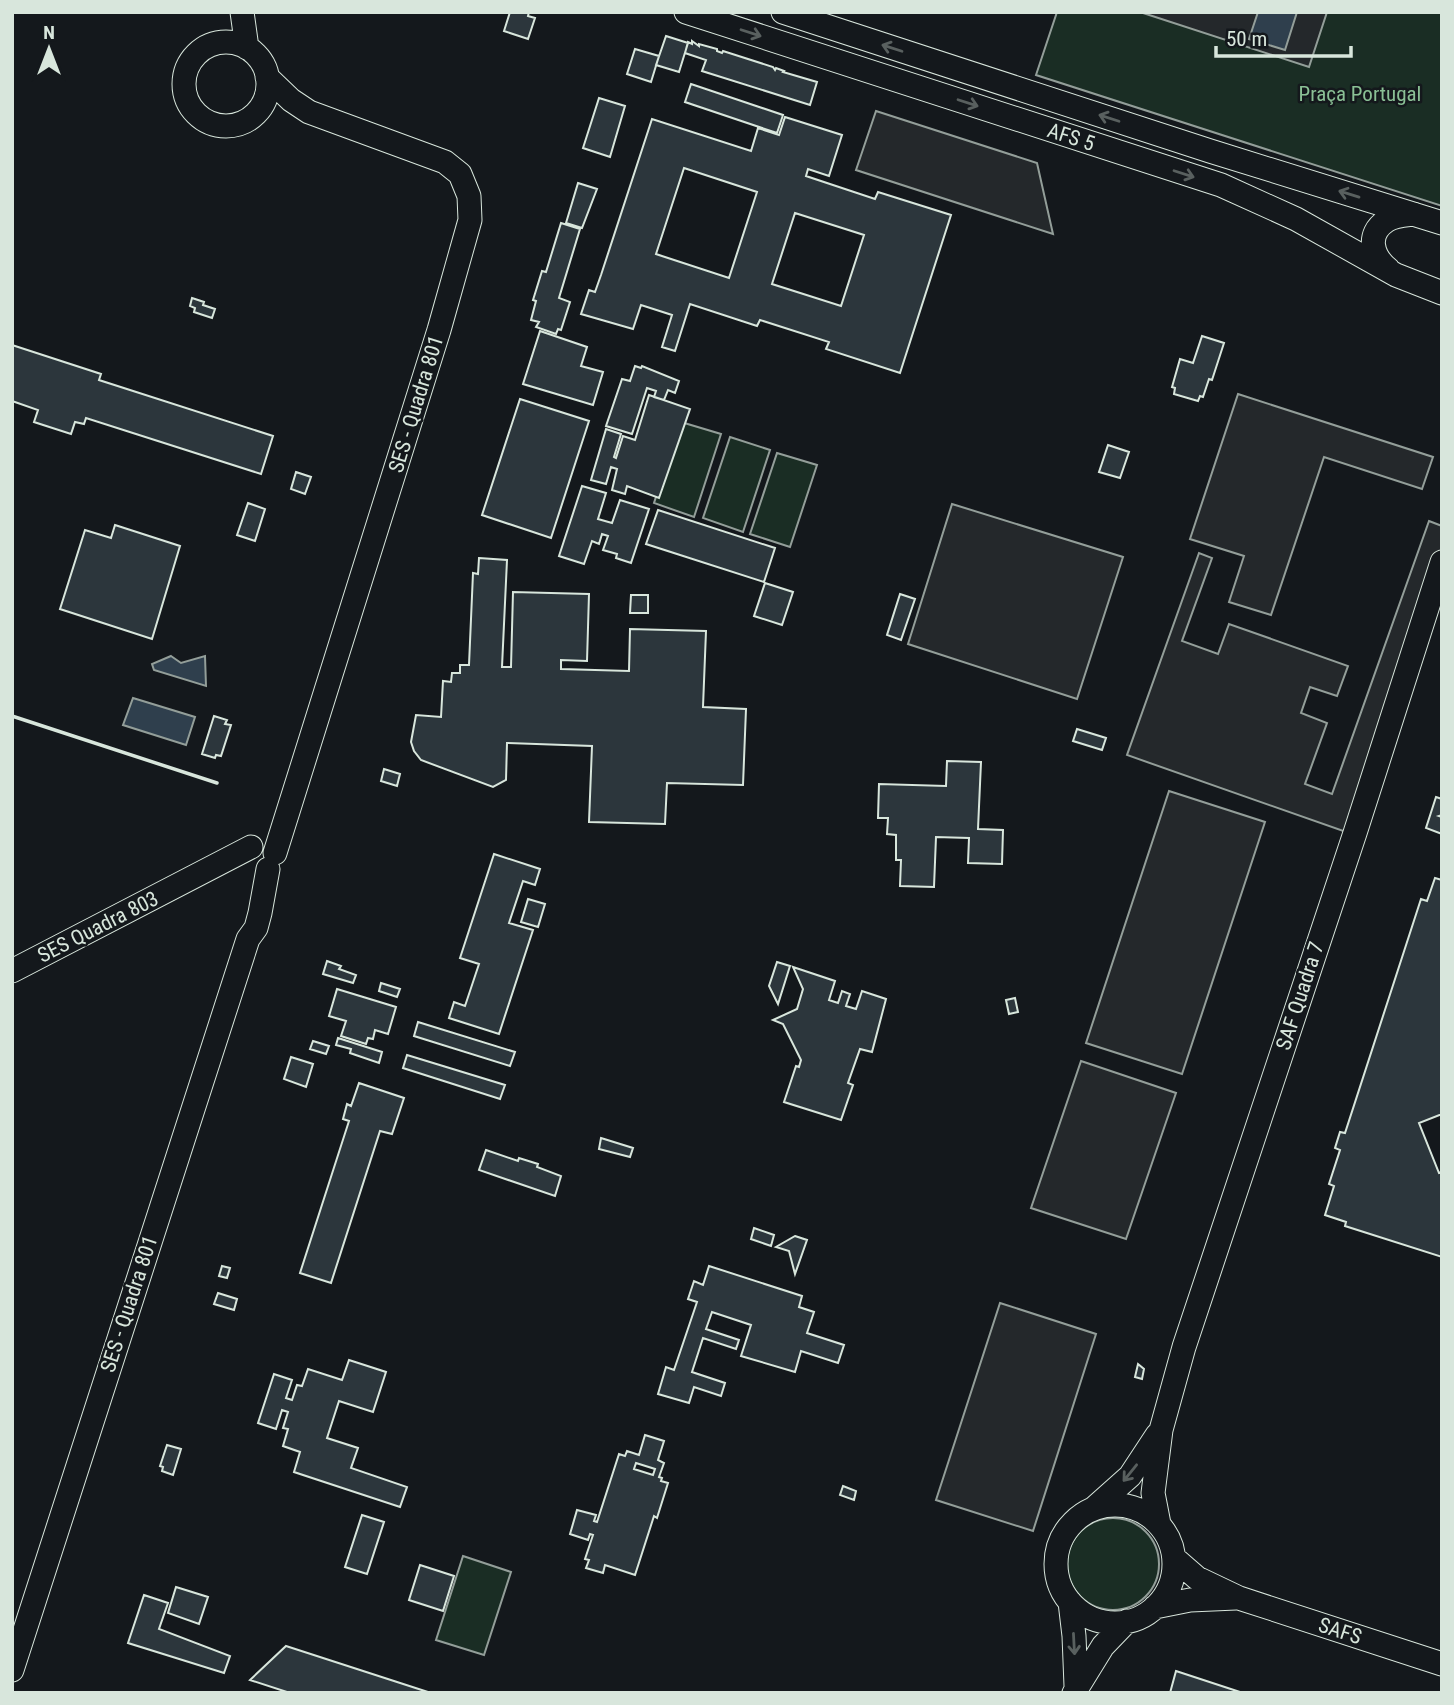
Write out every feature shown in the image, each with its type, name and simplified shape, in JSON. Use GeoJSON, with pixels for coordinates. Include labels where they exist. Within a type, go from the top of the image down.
{"type":"FeatureCollection","features":[{"type":"Feature","properties":{"kind":"street"},"geometry":{"type":"LineString","coordinates":[[221,43],[229,12]]}},
{"type":"Feature","properties":{"kind":"street"},"geometry":{"type":"LineString","coordinates":[[242,12],[247,48]]}},
{"type":"Feature","properties":{"kind":"street","name":"AFS 5"},"geometry":{"type":"LineString","coordinates":[[686,12],[1221,186],[1296,219],[1396,275],[1442,293]]}},
{"type":"Feature","properties":{"kind":"street","name":"AFS 5"},"geometry":{"type":"LineString","coordinates":[[783,12],[1210,151],[1442,223]]}},
{"type":"Feature","properties":{"kind":"street"},"geometry":{"type":"LineString","coordinates":[[212,43],[239,44],[247,48],[260,59],[267,77],[266,97],[260,110],[250,119],[226,127],[203,120],[186,101],[184,73],[190,60],[212,43]]}},
{"type":"Feature","properties":{"kind":"street","name":"SES - Quadra 801"},"geometry":{"type":"LineString","coordinates":[[12,1670],[248,939],[260,858],[294,789],[435,344],[470,220],[468,196],[460,174],[445,162],[309,112],[291,100],[267,77]]}},
{"type":"Feature","properties":{"kind":"street","name":"SES - Quadra 801"},"geometry":{"type":"LineString","coordinates":[[250,119],[287,112],[309,112]]}},
{"type":"Feature","properties":{"kind":"street"},"geometry":{"type":"LineString","coordinates":[[1396,275],[1378,261],[1374,250],[1374,236],[1382,223],[1389,219],[1414,214]]}},
{"type":"Feature","properties":{"kind":"street","name":"SAF Quadra 7"},"geometry":{"type":"LineString","coordinates":[[1159,1524],[1153,1493],[1161,1430],[1184,1347],[1442,562]]}},
{"type":"Feature","properties":{"kind":"street","name":"SES Quadra 803"},"geometry":{"type":"LineString","coordinates":[[12,971],[184,884],[260,858]]}},
{"type":"Feature","properties":{"kind":"street","name":"SAF Quadra 7"},"geometry":{"type":"LineString","coordinates":[[1092,1510],[1130,1476],[1161,1430]]}},
{"type":"Feature","properties":{"kind":"street"},"geometry":{"type":"LineString","coordinates":[[1110,1505],[1128,1506],[1145,1513],[1159,1524],[1169,1540],[1174,1558],[1173,1576],[1155,1607],[1144,1615],[1114,1622],[1098,1620],[1082,1613],[1070,1602],[1060,1584],[1056,1567],[1057,1550],[1074,1521],[1092,1510],[1110,1505]]}},
{"type":"Feature","properties":{"kind":"street","name":"SAFS"},"geometry":{"type":"LineString","coordinates":[[1174,1558],[1196,1578],[1239,1598],[1442,1664]]}},
{"type":"Feature","properties":{"kind":"street","name":"SAFS"},"geometry":{"type":"LineString","coordinates":[[1155,1607],[1190,1600],[1239,1598]]}},
{"type":"Feature","properties":{"kind":"street"},"geometry":{"type":"LineString","coordinates":[[1070,1602],[1075,1689]]}},
{"type":"Feature","properties":{"kind":"street"},"geometry":{"type":"LineString","coordinates":[[1075,1689],[1103,1646],[1127,1621]]}},
{"type":"Feature","properties":{"kind":"green space","name":"Praça Portugal"},"geometry":{"type":"Polygon","coordinates":[[[1057,12],[1442,12],[1442,206],[1036,75],[1057,12]]]}},
{"type":"Feature","properties":{"kind":"green space"},"geometry":{"type":"Polygon","coordinates":[[[681,422],[721,434],[694,517],[654,503],[681,422]]]}},
{"type":"Feature","properties":{"kind":"green space"},"geometry":{"type":"Polygon","coordinates":[[[730,437],[770,450],[743,532],[703,518],[730,437]]]}},
{"type":"Feature","properties":{"kind":"green space"},"geometry":{"type":"Polygon","coordinates":[[[777,453],[817,465],[790,547],[750,534],[777,453]]]}},
{"type":"Feature","properties":{"kind":"green space"},"geometry":{"type":"Polygon","coordinates":[[[1104,1518],[1122,1518],[1139,1525],[1152,1538],[1159,1555],[1159,1573],[1152,1590],[1139,1603],[1122,1610],[1104,1610],[1087,1603],[1074,1590],[1067,1573],[1067,1555],[1074,1538],[1087,1525],[1104,1518]]]}},
{"type":"Feature","properties":{"kind":"green space"},"geometry":{"type":"Polygon","coordinates":[[[463,1556],[511,1572],[484,1655],[436,1640],[463,1556]]]}},
{"type":"Feature","properties":{"kind":"shaded area","name":"Praça Portugal"},"geometry":{"type":"Polygon","coordinates":[[[1140,12],[1327,12],[1309,67],[1140,12]]]}},
{"type":"Feature","properties":{"kind":"shaded area"},"geometry":{"type":"Polygon","coordinates":[[[876,111],[1037,163],[1053,234],[856,170],[876,111]]]}},
{"type":"Feature","properties":{"kind":"shaded area"},"geometry":{"type":"Polygon","coordinates":[[[1238,394],[1433,457],[1422,489],[1324,457],[1271,615],[1229,602],[1244,556],[1190,539],[1238,394]]]}},
{"type":"Feature","properties":{"kind":"shaded area"},"geometry":{"type":"Polygon","coordinates":[[[952,504],[1123,557],[1077,699],[908,644],[952,504]]]}},
{"type":"Feature","properties":{"kind":"shaded area"},"geometry":{"type":"Polygon","coordinates":[[[1429,521],[1442,526],[1442,573],[1349,833],[1127,755],[1199,553],[1212,558],[1182,641],[1218,654],[1229,624],[1348,666],[1337,696],[1310,687],[1301,713],[1327,723],[1305,784],[1332,794],[1429,521]]]}},
{"type":"Feature","properties":{"kind":"shaded area"},"geometry":{"type":"Polygon","coordinates":[[[1169,791],[1265,822],[1182,1074],[1086,1043],[1169,791]]]}},
{"type":"Feature","properties":{"kind":"shaded area"},"geometry":{"type":"Polygon","coordinates":[[[1081,1061],[1176,1093],[1126,1239],[1031,1208],[1081,1061]]]}},
{"type":"Feature","properties":{"kind":"shaded area"},"geometry":{"type":"Polygon","coordinates":[[[1000,1303],[1096,1334],[1033,1531],[936,1500],[1000,1303]]]}},
{"type":"Feature","properties":{"kind":"water"},"geometry":{"type":"Polygon","coordinates":[[[1258,12],[1297,12],[1285,50],[1249,39],[1258,12]]]}},
{"type":"Feature","properties":{"kind":"water"},"geometry":{"type":"Polygon","coordinates":[[[171,656],[181,663],[205,656],[206,686],[154,670],[152,664],[171,656]]]}},
{"type":"Feature","properties":{"kind":"water"},"geometry":{"type":"Polygon","coordinates":[[[133,698],[195,717],[186,745],[123,725],[133,698]]]}},
{"type":"Feature","properties":{"kind":"building"},"geometry":{"type":"Polygon","coordinates":[[[510,12],[529,12],[528,16],[535,18],[528,39],[504,31],[510,12]]]}},
{"type":"Feature","properties":{"kind":"building"},"geometry":{"type":"Polygon","coordinates":[[[666,36],[688,43],[679,72],[656,65],[666,36]]]}},
{"type":"Feature","properties":{"kind":"building"},"geometry":{"type":"Polygon","coordinates":[[[692,41],[699,46],[717,49],[722,53],[723,51],[817,82],[810,105],[702,71],[706,60],[685,53],[688,42],[692,44],[692,41]]]}},
{"type":"Feature","properties":{"kind":"building"},"geometry":{"type":"Polygon","coordinates":[[[635,49],[659,56],[651,82],[627,74],[635,49]]]}},
{"type":"Feature","properties":{"kind":"building"},"geometry":{"type":"Polygon","coordinates":[[[691,84],[783,115],[777,133],[685,102],[691,84]]]}},
{"type":"Feature","properties":{"kind":"building"},"geometry":{"type":"Polygon","coordinates":[[[599,98],[625,106],[610,157],[583,148],[599,98]]]}},
{"type":"Feature","properties":{"kind":"building"},"geometry":{"type":"Polygon","coordinates":[[[785,117],[842,135],[829,176],[808,169],[806,176],[875,199],[878,192],[951,215],[900,373],[826,349],[829,342],[760,320],[757,326],[690,304],[675,351],[662,347],[672,315],[641,305],[633,329],[581,314],[589,290],[595,292],[652,119],[751,151],[758,128],[779,135],[785,117]],[[684,168],[656,254],[729,278],[757,192],[684,168]],[[795,213],[772,284],[841,306],[864,235],[795,213]]]}},
{"type":"Feature","properties":{"kind":"building"},"geometry":{"type":"Polygon","coordinates":[[[578,183],[597,189],[582,228],[566,223],[578,183]]]}},
{"type":"Feature","properties":{"kind":"building"},"geometry":{"type":"Polygon","coordinates":[[[561,223],[580,229],[559,298],[570,302],[561,330],[558,329],[556,334],[536,327],[539,322],[531,320],[536,301],[533,300],[542,271],[546,272],[561,223]]]}},
{"type":"Feature","properties":{"kind":"building"},"geometry":{"type":"Polygon","coordinates":[[[192,298],[215,309],[212,318],[194,312],[195,308],[190,306],[192,298]]]}},
{"type":"Feature","properties":{"kind":"building"},"geometry":{"type":"Polygon","coordinates":[[[540,331],[587,347],[581,366],[603,372],[593,405],[523,384],[540,331]]]}},
{"type":"Feature","properties":{"kind":"building"},"geometry":{"type":"Polygon","coordinates":[[[1202,336],[1224,343],[1212,380],[1209,379],[1203,397],[1200,396],[1198,401],[1174,394],[1175,388],[1172,387],[1180,359],[1193,363],[1202,336]]]}},
{"type":"Feature","properties":{"kind":"building"},"geometry":{"type":"Polygon","coordinates":[[[12,345],[101,374],[99,380],[273,436],[261,474],[86,418],[84,424],[75,422],[71,434],[34,422],[38,410],[12,401],[12,345]]]}},
{"type":"Feature","properties":{"kind":"building"},"geometry":{"type":"Polygon","coordinates":[[[635,366],[642,366],[679,381],[675,393],[668,390],[664,400],[654,397],[656,391],[647,388],[632,434],[606,426],[622,379],[630,381],[635,366]]]}},
{"type":"Feature","properties":{"kind":"building"},"geometry":{"type":"Polygon","coordinates":[[[649,395],[690,409],[659,498],[627,486],[625,494],[612,490],[617,469],[611,467],[606,484],[591,480],[606,429],[621,434],[614,457],[616,458],[623,436],[635,440],[649,395]]]}},
{"type":"Feature","properties":{"kind":"building"},"geometry":{"type":"Polygon","coordinates":[[[520,399],[589,421],[551,538],[482,515],[520,399]]]}},
{"type":"Feature","properties":{"kind":"building"},"geometry":{"type":"Polygon","coordinates":[[[1108,445],[1129,452],[1120,478],[1099,472],[1108,445]]]}},
{"type":"Feature","properties":{"kind":"building"},"geometry":{"type":"Polygon","coordinates":[[[296,472],[311,477],[305,494],[291,489],[296,472]]]}},
{"type":"Feature","properties":{"kind":"building"},"geometry":{"type":"Polygon","coordinates":[[[582,486],[606,493],[598,519],[612,523],[620,500],[649,509],[631,563],[616,558],[617,554],[603,550],[608,536],[602,534],[599,544],[592,541],[584,564],[559,556],[582,486]]]}},
{"type":"Feature","properties":{"kind":"building"},"geometry":{"type":"Polygon","coordinates":[[[248,503],[265,509],[255,541],[237,535],[248,503]]]}},
{"type":"Feature","properties":{"kind":"building"},"geometry":{"type":"Polygon","coordinates":[[[658,510],[775,548],[764,582],[646,544],[658,510]]]}},
{"type":"Feature","properties":{"kind":"building"},"geometry":{"type":"Polygon","coordinates":[[[115,525],[180,546],[152,639],[60,609],[85,530],[111,538],[115,525]]]}},
{"type":"Feature","properties":{"kind":"building"},"geometry":{"type":"Polygon","coordinates":[[[479,558],[507,560],[502,667],[511,667],[513,592],[589,594],[587,661],[561,660],[561,669],[629,671],[630,629],[706,631],[703,707],[746,709],[743,785],[667,783],[665,824],[589,822],[592,746],[507,743],[506,780],[493,787],[421,760],[411,742],[416,715],[441,717],[443,681],[451,682],[452,673],[460,673],[460,665],[469,665],[473,573],[478,574],[479,558]]]}},
{"type":"Feature","properties":{"kind":"building"},"geometry":{"type":"Polygon","coordinates":[[[765,583],[793,592],[782,625],[754,616],[765,583]]]}},
{"type":"Feature","properties":{"kind":"building"},"geometry":{"type":"Polygon","coordinates":[[[900,594],[915,599],[901,640],[887,635],[900,594]]]}},
{"type":"Feature","properties":{"kind":"building"},"geometry":{"type":"Polygon","coordinates":[[[631,595],[648,595],[648,613],[630,613],[631,595]]]}},
{"type":"Feature","properties":{"kind":"building"},"geometry":{"type":"Polygon","coordinates":[[[214,716],[227,720],[225,724],[231,725],[221,756],[216,755],[215,758],[202,754],[214,716]]]}},
{"type":"Feature","properties":{"kind":"building"},"geometry":{"type":"Polygon","coordinates":[[[1077,729],[1106,738],[1102,750],[1073,741],[1077,729]]]}},
{"type":"Feature","properties":{"kind":"building"},"geometry":{"type":"Polygon","coordinates":[[[947,761],[981,762],[978,829],[1003,830],[1002,864],[968,863],[969,838],[936,837],[934,887],[900,886],[901,860],[896,860],[896,835],[887,834],[888,818],[878,818],[879,784],[946,786],[947,761]]]}},
{"type":"Feature","properties":{"kind":"building"},"geometry":{"type":"Polygon","coordinates":[[[384,769],[400,774],[397,786],[381,781],[384,769]]]}},
{"type":"Feature","properties":{"kind":"building"},"geometry":{"type":"Polygon","coordinates":[[[1436,797],[1442,799],[1442,815],[1439,816],[1442,817],[1442,834],[1426,828],[1436,797]]]}},
{"type":"Feature","properties":{"kind":"building"},"geometry":{"type":"Polygon","coordinates":[[[494,854],[540,869],[535,885],[523,881],[509,923],[533,930],[499,1034],[449,1018],[454,1002],[465,1006],[479,964],[460,958],[494,854]]]}},
{"type":"Feature","properties":{"kind":"building"},"geometry":{"type":"Polygon","coordinates":[[[1435,878],[1442,880],[1442,1257],[1345,1226],[1346,1222],[1325,1215],[1334,1186],[1329,1184],[1340,1150],[1335,1148],[1340,1132],[1345,1133],[1421,899],[1427,901],[1435,878]]]}},
{"type":"Feature","properties":{"kind":"building"},"geometry":{"type":"Polygon","coordinates":[[[528,899],[545,904],[538,927],[521,922],[528,899]]]}},
{"type":"Feature","properties":{"kind":"building"},"geometry":{"type":"Polygon","coordinates":[[[327,961],[356,975],[353,983],[323,974],[327,961]]]}},
{"type":"Feature","properties":{"kind":"building"},"geometry":{"type":"Polygon","coordinates":[[[777,962],[790,966],[778,1004],[769,986],[777,962]]]}},
{"type":"Feature","properties":{"kind":"building"},"geometry":{"type":"Polygon","coordinates":[[[793,967],[835,981],[829,1000],[838,1003],[842,991],[850,994],[846,1006],[856,1009],[862,991],[886,999],[872,1052],[860,1049],[848,1083],[853,1085],[841,1120],[784,1102],[796,1066],[799,1067],[801,1060],[783,1024],[773,1020],[797,1009],[803,989],[793,967]]]}},
{"type":"Feature","properties":{"kind":"building"},"geometry":{"type":"Polygon","coordinates":[[[381,983],[400,989],[397,997],[379,991],[381,983]]]}},
{"type":"Feature","properties":{"kind":"building"},"geometry":{"type":"Polygon","coordinates":[[[337,989],[396,1007],[388,1034],[375,1030],[373,1039],[368,1038],[366,1044],[341,1036],[346,1021],[329,1016],[337,989]]]}},
{"type":"Feature","properties":{"kind":"building"},"geometry":{"type":"Polygon","coordinates":[[[1015,998],[1018,1012],[1009,1014],[1006,1000],[1015,998]]]}},
{"type":"Feature","properties":{"kind":"building"},"geometry":{"type":"Polygon","coordinates":[[[418,1022],[515,1052],[510,1066],[414,1036],[418,1022]]]}},
{"type":"Feature","properties":{"kind":"building"},"geometry":{"type":"Polygon","coordinates":[[[338,1038],[382,1052],[379,1063],[350,1053],[351,1049],[336,1045],[338,1038]]]}},
{"type":"Feature","properties":{"kind":"building"},"geometry":{"type":"Polygon","coordinates":[[[313,1041],[329,1046],[326,1054],[310,1049],[313,1041]]]}},
{"type":"Feature","properties":{"kind":"building"},"geometry":{"type":"Polygon","coordinates":[[[407,1055],[505,1085],[500,1099],[403,1068],[407,1055]]]}},
{"type":"Feature","properties":{"kind":"building"},"geometry":{"type":"Polygon","coordinates":[[[291,1057],[313,1064],[306,1087],[284,1079],[291,1057]]]}},
{"type":"Feature","properties":{"kind":"building"},"geometry":{"type":"Polygon","coordinates":[[[359,1083],[404,1098],[392,1134],[380,1131],[331,1283],[300,1273],[349,1121],[343,1119],[347,1104],[351,1106],[359,1083]]]}},
{"type":"Feature","properties":{"kind":"building"},"geometry":{"type":"Polygon","coordinates":[[[1442,1114],[1442,1172],[1439,1173],[1419,1123],[1442,1114]]]}},
{"type":"Feature","properties":{"kind":"building"},"geometry":{"type":"Polygon","coordinates":[[[601,1138],[633,1148],[630,1157],[599,1149],[601,1138]]]}},
{"type":"Feature","properties":{"kind":"building"},"geometry":{"type":"Polygon","coordinates":[[[486,1150],[518,1161],[519,1158],[538,1164],[537,1167],[561,1176],[555,1196],[479,1170],[486,1150]]]}},
{"type":"Feature","properties":{"kind":"building"},"geometry":{"type":"Polygon","coordinates":[[[754,1228],[774,1235],[771,1246],[751,1239],[754,1228]]]}},
{"type":"Feature","properties":{"kind":"building"},"geometry":{"type":"Polygon","coordinates":[[[795,1236],[807,1240],[795,1274],[789,1251],[776,1247],[795,1236]]]}},
{"type":"Feature","properties":{"kind":"building"},"geometry":{"type":"Polygon","coordinates":[[[222,1266],[230,1268],[227,1278],[219,1276],[222,1266]]]}},
{"type":"Feature","properties":{"kind":"building"},"geometry":{"type":"Polygon","coordinates":[[[709,1266],[802,1296],[799,1307],[814,1312],[807,1333],[844,1345],[838,1363],[801,1351],[795,1372],[741,1356],[751,1325],[712,1312],[706,1329],[739,1340],[736,1349],[703,1338],[692,1372],[725,1383],[721,1396],[694,1387],[689,1403],[658,1394],[666,1367],[674,1370],[697,1302],[688,1299],[694,1281],[703,1285],[709,1266]]]}},
{"type":"Feature","properties":{"kind":"building"},"geometry":{"type":"Polygon","coordinates":[[[218,1293],[237,1299],[234,1310],[214,1304],[218,1293]]]}},
{"type":"Feature","properties":{"kind":"building"},"geometry":{"type":"Polygon","coordinates":[[[349,1360],[386,1372],[373,1412],[339,1401],[327,1438],[358,1448],[351,1468],[407,1487],[400,1507],[294,1472],[300,1452],[283,1446],[288,1429],[283,1428],[288,1412],[282,1410],[276,1429],[258,1423],[274,1374],[292,1380],[286,1398],[292,1400],[297,1385],[302,1386],[308,1369],[342,1380],[349,1360]]]}},
{"type":"Feature","properties":{"kind":"building"},"geometry":{"type":"Polygon","coordinates":[[[1138,1364],[1144,1369],[1142,1379],[1135,1377],[1138,1364]]]}},
{"type":"Feature","properties":{"kind":"building"},"geometry":{"type":"Polygon","coordinates":[[[645,1435],[664,1441],[658,1460],[664,1463],[659,1477],[662,1478],[661,1481],[668,1483],[635,1575],[605,1565],[603,1573],[586,1568],[589,1560],[585,1559],[593,1535],[590,1534],[588,1540],[570,1534],[577,1510],[596,1515],[594,1521],[597,1522],[619,1454],[625,1456],[627,1451],[639,1455],[645,1435]],[[636,1463],[634,1469],[653,1475],[655,1469],[636,1463]]]}},
{"type":"Feature","properties":{"kind":"building"},"geometry":{"type":"Polygon","coordinates":[[[167,1445],[181,1449],[173,1475],[162,1471],[163,1467],[160,1466],[167,1445]]]}},
{"type":"Feature","properties":{"kind":"building"},"geometry":{"type":"Polygon","coordinates":[[[843,1486],[856,1491],[854,1500],[840,1495],[843,1486]]]}},
{"type":"Feature","properties":{"kind":"building"},"geometry":{"type":"Polygon","coordinates":[[[362,1515],[384,1522],[367,1574],[345,1567],[362,1515]]]}},
{"type":"Feature","properties":{"kind":"building"},"geometry":{"type":"Polygon","coordinates":[[[420,1565],[454,1576],[443,1611],[409,1600],[420,1565]]]}},
{"type":"Feature","properties":{"kind":"building"},"geometry":{"type":"Polygon","coordinates":[[[176,1587],[208,1597],[199,1624],[168,1613],[176,1587]]]}},
{"type":"Feature","properties":{"kind":"building"},"geometry":{"type":"Polygon","coordinates":[[[144,1595],[168,1603],[159,1629],[230,1656],[224,1673],[128,1643],[144,1595]]]}},
{"type":"Feature","properties":{"kind":"building"},"geometry":{"type":"Polygon","coordinates":[[[286,1646],[431,1693],[290,1693],[250,1680],[286,1646]]]}},
{"type":"Feature","properties":{"kind":"building"},"geometry":{"type":"Polygon","coordinates":[[[1176,1671],[1243,1693],[1170,1693],[1176,1671]]]}},
{"type":"Feature","properties":{"kind":"wall"},"geometry":{"type":"LineString","coordinates":[[12,716],[217,783]]}}]}
